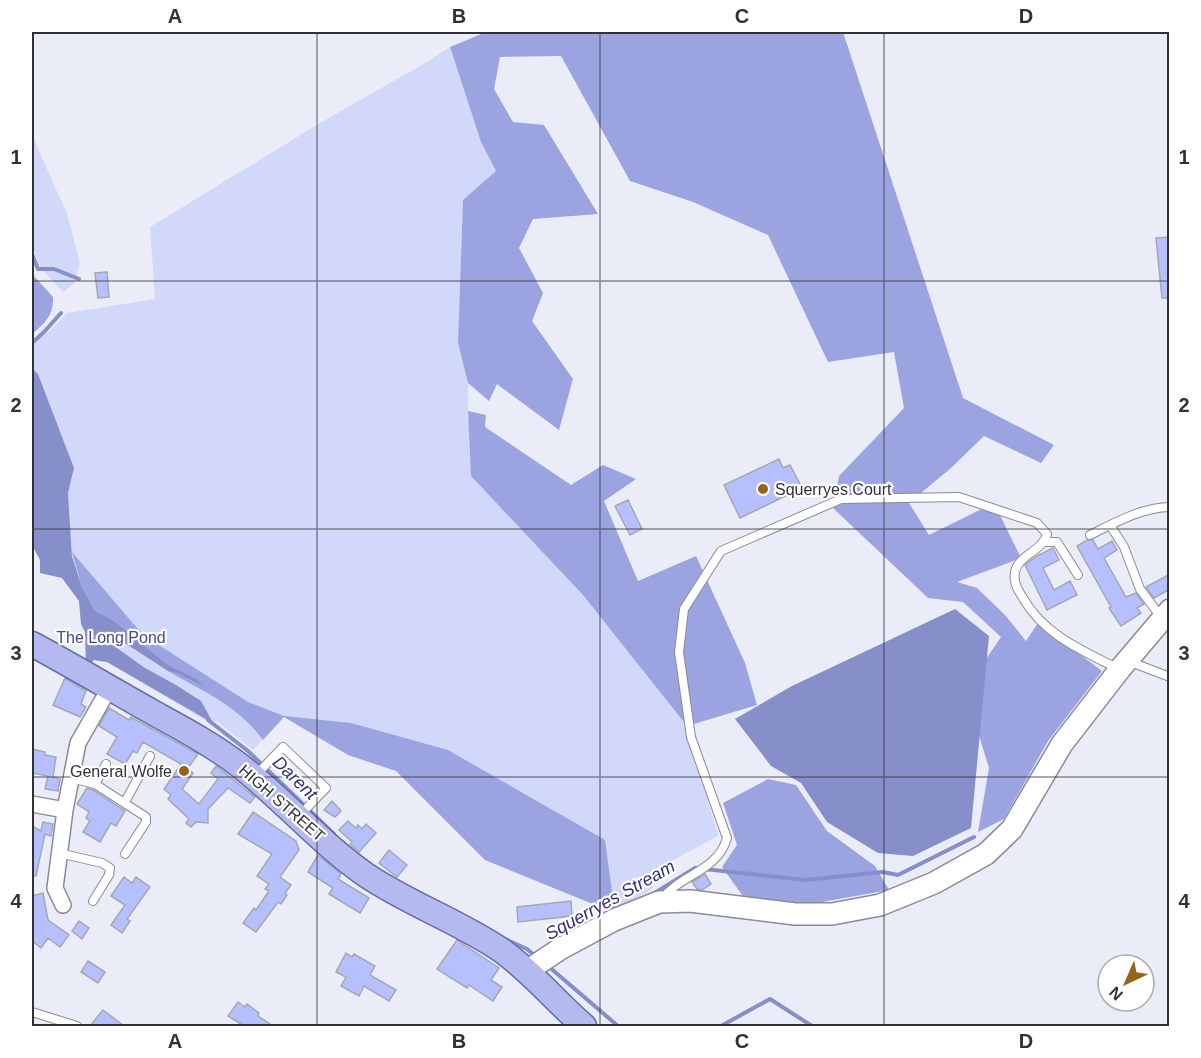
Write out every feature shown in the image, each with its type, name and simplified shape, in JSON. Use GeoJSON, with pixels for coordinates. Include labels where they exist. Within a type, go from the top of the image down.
{"type":"FeatureCollection","features":[{"type":"Feature","properties":{"kind":"main road","name":"HIGH STREET"},"geometry":{"type":"LineString","coordinates":[[32,644],[198,738],[238,764],[262,769],[305,810],[340,855],[395,893],[501,950],[537,965],[585,1026]]}},
{"type":"Feature","properties":{"kind":"street"},"geometry":{"type":"LineString","coordinates":[[537,965],[614,920],[659,902],[690,901],[795,914],[832,914],[880,905],[934,883],[986,854],[1012,829],[1062,744],[1166,614]]}},
{"type":"Feature","properties":{"kind":"street"},"geometry":{"type":"LineString","coordinates":[[63,905],[55,888],[65,810],[78,743],[110,687]]}},
{"type":"Feature","properties":{"kind":"street"},"geometry":{"type":"LineString","coordinates":[[32,804],[65,810]]}},
{"type":"Feature","properties":{"kind":"lane"},"geometry":{"type":"LineString","coordinates":[[659,902],[669,889],[714,862],[724,849],[727,838],[691,737],[680,652],[684,609],[721,551],[841,499],[959,497],[1037,524],[1047,534],[1045,542],[1022,561],[1015,571],[1015,585],[1029,609],[1064,641],[1123,665],[1170,677]]}},
{"type":"Feature","properties":{"kind":"lane"},"geometry":{"type":"LineString","coordinates":[[1090,535],[1158,507],[1170,507]]}},
{"type":"Feature","properties":{"kind":"lane"},"geometry":{"type":"LineString","coordinates":[[1110,525],[1124,547],[1140,589],[1166,614]]}},
{"type":"Feature","properties":{"kind":"lane"},"geometry":{"type":"LineString","coordinates":[[1045,542],[1057,542],[1078,575]]}},
{"type":"Feature","properties":{"kind":"lane"},"geometry":{"type":"LineString","coordinates":[[262,769],[283,747],[326,788],[305,810]]}},
{"type":"Feature","properties":{"kind":"lane"},"geometry":{"type":"LineString","coordinates":[[125,802],[150,756]]}},
{"type":"Feature","properties":{"kind":"lane"},"geometry":{"type":"LineString","coordinates":[[95,784],[106,764]]}},
{"type":"Feature","properties":{"kind":"lane"},"geometry":{"type":"LineString","coordinates":[[71,778],[95,784],[144,814],[147,819],[125,854]]}},
{"type":"Feature","properties":{"kind":"lane"},"geometry":{"type":"LineString","coordinates":[[59,853],[102,863],[110,868],[109,875],[93,901]]}},
{"type":"Feature","properties":{"kind":"lane"},"geometry":{"type":"LineString","coordinates":[[32,1012],[77,1026]]}},
{"type":"Feature","properties":{"kind":"green space","name":"The Long Pond"},"geometry":{"type":"Polygon","coordinates":[[[450,47],[481,142],[496,171],[463,201],[458,343],[468,383],[472,476],[583,595],[687,726],[718,836],[645,875],[653,888],[615,913],[605,840],[284,716],[253,750],[217,721],[208,722],[107,662],[94,660],[86,668],[85,632],[81,624],[79,601],[62,578],[72,552],[68,493],[74,468],[38,374],[32,368],[32,344],[51,330],[67,313],[155,299],[150,227],[450,47]]]}},
{"type":"Feature","properties":{"kind":"green space"},"geometry":{"type":"Polygon","coordinates":[[[32,135],[67,214],[80,263],[74,284],[63,292],[40,267],[32,245],[32,135]]]}},
{"type":"Feature","properties":{"kind":"shaded area"},"geometry":{"type":"Polygon","coordinates":[[[486,32],[843,32],[963,398],[1054,445],[1041,463],[984,436],[951,468],[909,503],[929,535],[994,503],[1021,558],[957,582],[977,588],[1005,615],[1026,641],[1038,623],[1102,671],[1048,741],[1004,819],[978,832],[989,768],[965,690],[1001,637],[963,602],[928,598],[833,508],[839,476],[904,408],[894,352],[828,362],[768,235],[693,202],[630,181],[561,56],[500,57],[494,89],[513,122],[544,125],[598,214],[533,219],[519,248],[543,293],[532,321],[573,379],[559,430],[497,384],[489,401],[468,383],[458,343],[463,200],[496,171],[481,142],[450,47],[486,32]]]}},
{"type":"Feature","properties":{"kind":"shaded area"},"geometry":{"type":"Polygon","coordinates":[[[32,274],[53,297],[53,303],[48,318],[32,334],[32,274]]]}},
{"type":"Feature","properties":{"kind":"shaded area"},"geometry":{"type":"Polygon","coordinates":[[[32,368],[38,374],[74,468],[68,493],[72,557],[82,587],[95,611],[113,620],[168,665],[197,679],[203,686],[168,671],[114,636],[107,634],[107,641],[145,668],[201,701],[211,722],[107,662],[94,660],[86,668],[85,632],[81,624],[79,601],[62,578],[40,573],[40,560],[32,545],[32,368]]]}},
{"type":"Feature","properties":{"kind":"shaded area"},"geometry":{"type":"Polygon","coordinates":[[[468,411],[486,415],[485,427],[571,485],[603,465],[636,479],[604,501],[638,581],[696,556],[745,663],[757,705],[687,726],[583,595],[471,476],[468,411]]]}},
{"type":"Feature","properties":{"kind":"shaded area"},"geometry":{"type":"Polygon","coordinates":[[[72,552],[143,635],[248,702],[284,716],[351,723],[448,750],[605,840],[615,913],[485,860],[396,771],[348,755],[284,717],[263,740],[231,708],[168,671],[202,685],[197,679],[168,665],[113,620],[95,611],[82,587],[72,552]]]}},
{"type":"Feature","properties":{"kind":"shaded area"},"geometry":{"type":"Polygon","coordinates":[[[955,609],[989,636],[971,828],[913,856],[878,853],[827,822],[801,783],[771,766],[735,719],[792,686],[955,609]]]}},
{"type":"Feature","properties":{"kind":"shaded area"},"geometry":{"type":"Polygon","coordinates":[[[768,779],[796,785],[827,831],[875,866],[889,890],[811,904],[745,899],[722,867],[737,845],[723,803],[768,779]]]}},
{"type":"Feature","properties":{"kind":"building"},"geometry":{"type":"Polygon","coordinates":[[[1170,237],[1170,298],[1162,298],[1156,238],[1170,237]]]}},
{"type":"Feature","properties":{"kind":"building"},"geometry":{"type":"Polygon","coordinates":[[[107,272],[109,297],[98,298],[95,273],[107,272]]]}},
{"type":"Feature","properties":{"kind":"building","name":"Squerryes Court"},"geometry":{"type":"Polygon","coordinates":[[[779,459],[783,468],[790,465],[802,488],[740,518],[724,485],[779,459]]]}},
{"type":"Feature","properties":{"kind":"building"},"geometry":{"type":"Polygon","coordinates":[[[628,500],[642,529],[630,535],[615,506],[628,500]]]}},
{"type":"Feature","properties":{"kind":"building"},"geometry":{"type":"Polygon","coordinates":[[[1087,540],[1093,540],[1098,549],[1112,541],[1117,550],[1104,558],[1126,597],[1136,593],[1144,604],[1137,608],[1141,613],[1121,626],[1109,608],[1111,607],[1077,546],[1087,540]]]}},
{"type":"Feature","properties":{"kind":"building"},"geometry":{"type":"Polygon","coordinates":[[[1053,548],[1059,560],[1043,568],[1054,590],[1070,581],[1077,595],[1047,610],[1025,565],[1053,548]]]}},
{"type":"Feature","properties":{"kind":"building"},"geometry":{"type":"Polygon","coordinates":[[[1170,574],[1170,589],[1154,598],[1146,587],[1170,574]]]}},
{"type":"Feature","properties":{"kind":"building"},"geometry":{"type":"Polygon","coordinates":[[[65,678],[86,691],[81,704],[86,707],[80,717],[53,705],[65,678]]]}},
{"type":"Feature","properties":{"kind":"building"},"geometry":{"type":"Polygon","coordinates":[[[109,708],[129,720],[131,717],[198,754],[188,768],[193,773],[182,789],[199,804],[218,779],[211,773],[216,766],[255,797],[250,803],[228,788],[208,809],[208,823],[196,822],[191,827],[186,823],[189,819],[168,799],[171,795],[164,789],[181,764],[143,742],[137,753],[133,751],[125,764],[107,754],[117,737],[99,726],[109,708]]]}},
{"type":"Feature","properties":{"kind":"building"},"geometry":{"type":"Polygon","coordinates":[[[32,749],[56,757],[53,777],[60,779],[58,791],[45,789],[48,776],[32,773],[32,749]]]}},
{"type":"Feature","properties":{"kind":"building"},"geometry":{"type":"Polygon","coordinates":[[[87,788],[125,811],[116,826],[111,823],[100,842],[83,832],[90,821],[86,818],[89,812],[77,804],[87,788]]]}},
{"type":"Feature","properties":{"kind":"building"},"geometry":{"type":"Polygon","coordinates":[[[332,801],[341,811],[335,817],[324,810],[332,801]]]}},
{"type":"Feature","properties":{"kind":"building"},"geometry":{"type":"Polygon","coordinates":[[[253,812],[296,841],[299,850],[280,877],[291,885],[285,893],[287,895],[281,904],[278,902],[256,932],[243,923],[254,908],[256,910],[269,891],[265,889],[269,884],[257,876],[272,854],[238,834],[253,812]]]}},
{"type":"Feature","properties":{"kind":"building"},"geometry":{"type":"Polygon","coordinates":[[[348,821],[356,828],[358,825],[362,829],[366,824],[376,833],[359,852],[339,830],[348,821]]]}},
{"type":"Feature","properties":{"kind":"building"},"geometry":{"type":"Polygon","coordinates":[[[43,822],[53,824],[51,836],[45,834],[36,876],[32,875],[32,826],[41,831],[43,822]]]}},
{"type":"Feature","properties":{"kind":"building"},"geometry":{"type":"Polygon","coordinates":[[[389,850],[407,865],[397,877],[379,863],[389,850]]]}},
{"type":"Feature","properties":{"kind":"building"},"geometry":{"type":"Polygon","coordinates":[[[318,855],[341,874],[338,879],[369,898],[360,913],[329,894],[333,888],[308,872],[318,855]]]}},
{"type":"Feature","properties":{"kind":"building"},"geometry":{"type":"Polygon","coordinates":[[[705,874],[711,884],[702,890],[697,889],[692,882],[705,874]]]}},
{"type":"Feature","properties":{"kind":"building"},"geometry":{"type":"Polygon","coordinates":[[[124,877],[132,883],[136,877],[150,887],[127,919],[130,921],[122,933],[111,925],[125,905],[111,896],[124,877]]]}},
{"type":"Feature","properties":{"kind":"building"},"geometry":{"type":"Polygon","coordinates":[[[43,893],[48,920],[69,935],[60,947],[48,938],[41,948],[32,941],[32,896],[43,893]]]}},
{"type":"Feature","properties":{"kind":"building"},"geometry":{"type":"Polygon","coordinates":[[[571,901],[572,916],[518,922],[517,907],[571,901]]]}},
{"type":"Feature","properties":{"kind":"building"},"geometry":{"type":"Polygon","coordinates":[[[79,921],[89,928],[82,939],[72,931],[79,921]]]}},
{"type":"Feature","properties":{"kind":"building"},"geometry":{"type":"Polygon","coordinates":[[[457,940],[499,968],[491,980],[502,987],[493,1001],[469,985],[467,988],[437,969],[457,940]]]}},
{"type":"Feature","properties":{"kind":"building"},"geometry":{"type":"Polygon","coordinates":[[[346,953],[352,957],[354,954],[375,966],[370,975],[396,990],[389,1001],[364,986],[359,996],[341,986],[346,977],[336,972],[346,953]]]}},
{"type":"Feature","properties":{"kind":"building"},"geometry":{"type":"Polygon","coordinates":[[[88,961],[105,972],[98,983],[81,972],[88,961]]]}},
{"type":"Feature","properties":{"kind":"building"},"geometry":{"type":"Polygon","coordinates":[[[238,1002],[245,1007],[247,1004],[259,1013],[258,1016],[273,1026],[244,1026],[228,1016],[238,1002]]]}},
{"type":"Feature","properties":{"kind":"building"},"geometry":{"type":"Polygon","coordinates":[[[103,1010],[124,1026],[90,1026],[103,1010]]]}},
{"type":"Feature","properties":{"kind":"waterway"},"geometry":{"type":"LineString","coordinates":[[32,254],[38,269],[54,269],[79,279]]}},
{"type":"Feature","properties":{"kind":"waterway"},"geometry":{"type":"LineString","coordinates":[[32,343],[61,313]]}},
{"type":"Feature","properties":{"kind":"waterway","name":"Darent"},"geometry":{"type":"LineString","coordinates":[[208,720],[248,751],[334,834]]}},
{"type":"Feature","properties":{"kind":"waterway","name":"Squerryes Stream"},"geometry":{"type":"LineString","coordinates":[[653,894],[695,868],[805,880],[883,872],[898,875],[974,837]]}},
{"type":"Feature","properties":{"kind":"waterway","name":"Darent"},"geometry":{"type":"LineString","coordinates":[[505,939],[527,949],[535,956]]}},
{"type":"Feature","properties":{"kind":"waterway","name":"Darent"},"geometry":{"type":"LineString","coordinates":[[548,966],[618,1026]]}},
{"type":"Feature","properties":{"kind":"waterway","name":"Darent"},"geometry":{"type":"LineString","coordinates":[[721,1026],[770,999],[812,1026]]}},
{"type":"Feature","properties":{"kind":"place","name":"Squerryes Court"},"geometry":{"type":"Point","coordinates":[763,489]}},
{"type":"Feature","properties":{"kind":"place","name":"General Wolfe"},"geometry":{"type":"Point","coordinates":[184,771]}}]}
